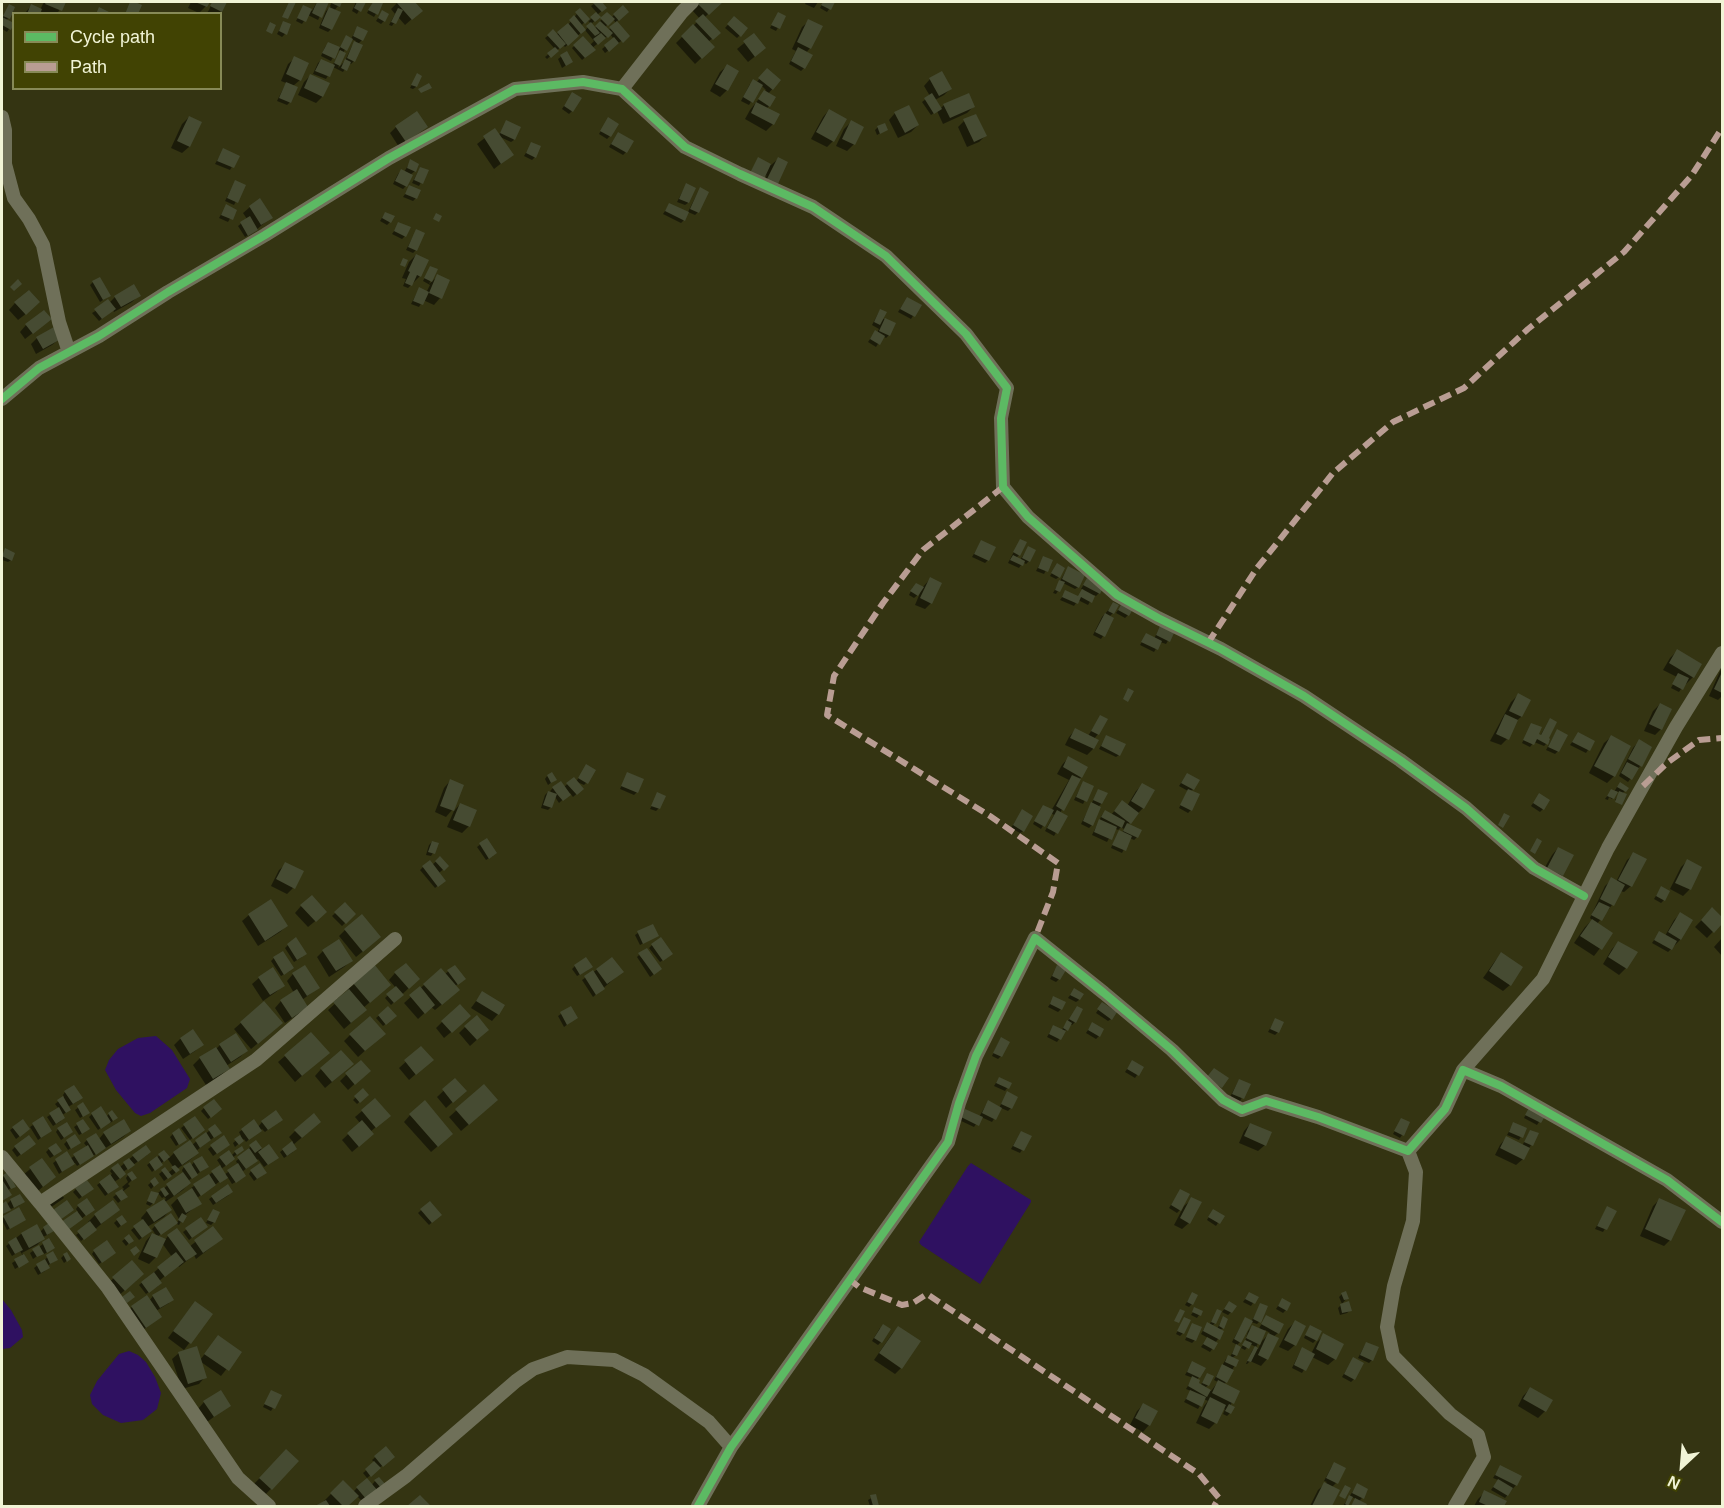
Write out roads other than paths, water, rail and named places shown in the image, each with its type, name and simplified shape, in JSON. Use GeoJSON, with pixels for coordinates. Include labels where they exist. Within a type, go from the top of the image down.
{"type":"FeatureCollection","features":[{"type":"Feature","properties":{"kind":"street"},"geometry":{"type":"LineString","coordinates":[[622,89],[692,2]]}},
{"type":"Feature","properties":{"kind":"street"},"geometry":{"type":"LineString","coordinates":[[2,399],[39,368],[99,336],[388,158],[515,89],[583,82],[622,89],[685,147],[813,207],[886,256],[966,334],[1007,388],[1001,418],[1003,487],[1028,517],[1117,595],[1221,649],[1304,696],[1400,760],[1466,808],[1534,868],[1584,896]]}},
{"type":"Feature","properties":{"kind":"street"},"geometry":{"type":"LineString","coordinates":[[2,117],[5,130],[5,164],[14,198],[43,245],[59,322],[69,352]]}},
{"type":"Feature","properties":{"kind":"street"},"geometry":{"type":"LineString","coordinates":[[1408,1151],[1445,1109],[1463,1070],[1543,979],[1608,848],[1670,737],[1722,653]]}},
{"type":"Feature","properties":{"kind":"street"},"geometry":{"type":"LineString","coordinates":[[698,1506],[730,1447],[948,1142],[976,1056],[1035,938],[1172,1050],[1223,1100],[1242,1110],[1266,1101],[1318,1117],[1408,1151],[1416,1172],[1413,1221],[1394,1286],[1387,1327],[1393,1356],[1450,1414],[1478,1435],[1484,1457],[1455,1506]]}},
{"type":"Feature","properties":{"kind":"street"},"geometry":{"type":"LineString","coordinates":[[40,1203],[256,1060],[395,939]]}},
{"type":"Feature","properties":{"kind":"street"},"geometry":{"type":"LineString","coordinates":[[1463,1070],[1501,1086],[1667,1180],[1722,1222]]}},
{"type":"Feature","properties":{"kind":"street"},"geometry":{"type":"LineString","coordinates":[[2,1158],[108,1288],[238,1478],[269,1506]]}},
{"type":"Feature","properties":{"kind":"street"},"geometry":{"type":"LineString","coordinates":[[365,1506],[406,1476],[516,1381],[533,1369],[567,1358],[614,1360],[644,1375],[709,1422],[730,1447]]}}]}
